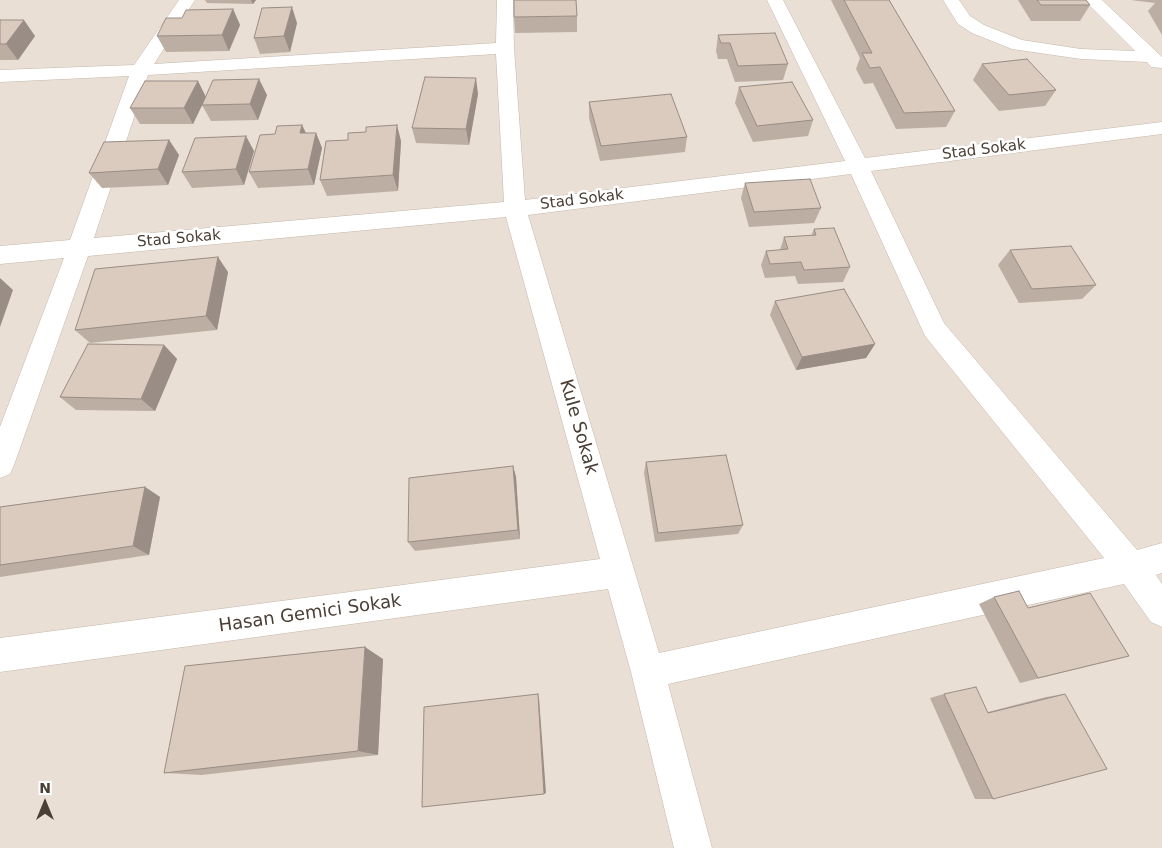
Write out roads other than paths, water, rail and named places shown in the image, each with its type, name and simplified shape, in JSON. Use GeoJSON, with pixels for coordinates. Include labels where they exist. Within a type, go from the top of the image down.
{"type":"FeatureCollection","features":[{"type":"Feature","properties":{"kind":"street"},"geometry":{"type":"LineString","coordinates":[[0,465],[79,248],[140,70],[187,0]]}},
{"type":"Feature","properties":{"kind":"street","name":"Kule Sokak"},"geometry":{"type":"LineString","coordinates":[[505,0],[505,48],[515,209],[648,672],[693,848]]}},
{"type":"Feature","properties":{"kind":"street"},"geometry":{"type":"LineString","coordinates":[[774,0],[858,166],[934,329],[1131,567],[1162,611]]}},
{"type":"Feature","properties":{"kind":"street"},"geometry":{"type":"LineString","coordinates":[[951,0],[964,20],[978,29],[1018,45],[1157,62]]}},
{"type":"Feature","properties":{"kind":"street"},"geometry":{"type":"LineString","coordinates":[[1092,0],[1157,62]]}},
{"type":"Feature","properties":{"kind":"street"},"geometry":{"type":"LineString","coordinates":[[0,76],[140,70],[505,48]]}},
{"type":"Feature","properties":{"kind":"street","name":"Stad Sokak"},"geometry":{"type":"LineString","coordinates":[[0,255],[515,209],[1162,128]]}},
{"type":"Feature","properties":{"kind":"street"},"geometry":{"type":"LineString","coordinates":[[648,672],[1131,567],[1162,558]]}},
{"type":"Feature","properties":{"kind":"street","name":"Hasan Gemici Sokak"},"geometry":{"type":"LineString","coordinates":[[0,655],[620,572]]}}]}
